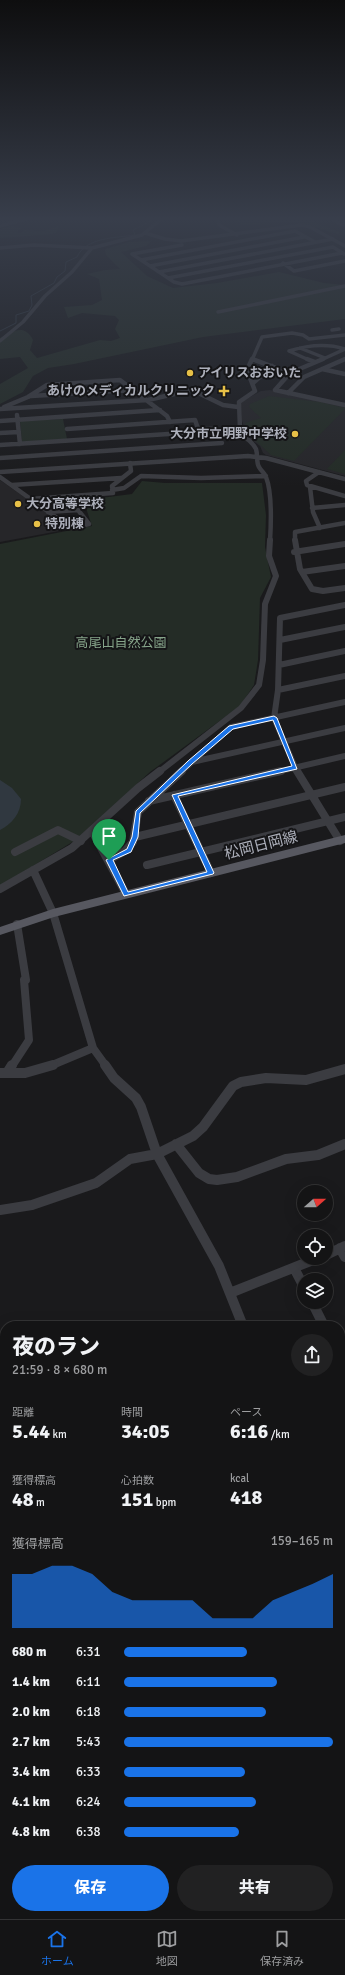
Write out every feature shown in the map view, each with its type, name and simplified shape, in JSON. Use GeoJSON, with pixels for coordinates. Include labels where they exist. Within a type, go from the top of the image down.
{"type":"FeatureCollection","features":[{"type":"Feature","properties":{"kind":"main road","name":"松岡日岡線"},"geometry":{"type":"LineString","coordinates":[[0,931],[52,913],[342,840]]}},
{"type":"Feature","properties":{"kind":"street"},"geometry":{"type":"LineString","coordinates":[[0,341],[23,322],[36,307]]}},
{"type":"Feature","properties":{"kind":"street"},"geometry":{"type":"LineString","coordinates":[[218,312],[245,307]]}},
{"type":"Feature","properties":{"kind":"street"},"geometry":{"type":"LineString","coordinates":[[335,330],[344,335]]}},
{"type":"Feature","properties":{"kind":"street"},"geometry":{"type":"LineString","coordinates":[[237,432],[240,429],[239,402],[255,391],[253,382],[247,370],[262,337],[293,332],[301,333],[309,339],[344,335]]}},
{"type":"Feature","properties":{"kind":"street"},"geometry":{"type":"LineString","coordinates":[[316,362],[289,352],[299,348],[322,345],[337,346],[345,349]]}},
{"type":"Feature","properties":{"kind":"street"},"geometry":{"type":"LineString","coordinates":[[299,348],[325,358]]}},
{"type":"Feature","properties":{"kind":"street"},"geometry":{"type":"LineString","coordinates":[[345,349],[290,374],[276,390],[343,404],[345,399]]}},
{"type":"Feature","properties":{"kind":"street"},"geometry":{"type":"LineString","coordinates":[[252,359],[290,374]]}},
{"type":"Feature","properties":{"kind":"street"},"geometry":{"type":"LineString","coordinates":[[288,393],[304,377],[344,360]]}},
{"type":"Feature","properties":{"kind":"street"},"geometry":{"type":"LineString","coordinates":[[253,382],[272,366]]}},
{"type":"Feature","properties":{"kind":"street"},"geometry":{"type":"LineString","coordinates":[[322,369],[345,374]]}},
{"type":"Feature","properties":{"kind":"street"},"geometry":{"type":"LineString","coordinates":[[94,380],[100,377]]}},
{"type":"Feature","properties":{"kind":"street"},"geometry":{"type":"LineString","coordinates":[[0,409],[47,385],[69,384],[94,380],[120,380],[160,410],[167,416],[170,422]]}},
{"type":"Feature","properties":{"kind":"street"},"geometry":{"type":"LineString","coordinates":[[28,396],[135,390]]}},
{"type":"Feature","properties":{"kind":"street"},"geometry":{"type":"LineString","coordinates":[[0,409],[148,400],[192,390],[223,404],[238,407]]}},
{"type":"Feature","properties":{"kind":"street"},"geometry":{"type":"LineString","coordinates":[[61,395],[71,453]]}},
{"type":"Feature","properties":{"kind":"street"},"geometry":{"type":"LineString","coordinates":[[16,408],[20,444]]}},
{"type":"Feature","properties":{"kind":"street"},"geometry":{"type":"LineString","coordinates":[[0,421],[160,410]]}},
{"type":"Feature","properties":{"kind":"street"},"geometry":{"type":"LineString","coordinates":[[67,429],[195,420],[203,444]]}},
{"type":"Feature","properties":{"kind":"street"},"geometry":{"type":"LineString","coordinates":[[132,424],[138,448]]}},
{"type":"Feature","properties":{"kind":"street"},"geometry":{"type":"LineString","coordinates":[[0,445],[135,436],[198,430],[227,429],[237,432],[255,448],[258,466],[266,476],[271,521],[270,556],[276,576],[265,604],[263,660],[259,685],[252,696],[241,708],[148,780],[107,814],[81,841],[0,889]]}},
{"type":"Feature","properties":{"kind":"street"},"geometry":{"type":"LineString","coordinates":[[0,433],[18,432]]}},
{"type":"Feature","properties":{"kind":"street"},"geometry":{"type":"LineString","coordinates":[[0,458],[222,443]]}},
{"type":"Feature","properties":{"kind":"street"},"geometry":{"type":"LineString","coordinates":[[0,472],[212,457],[257,457],[345,479]]}},
{"type":"Feature","properties":{"kind":"street"},"geometry":{"type":"LineString","coordinates":[[30,499],[113,493],[112,486],[131,471],[130,463]]}},
{"type":"Feature","properties":{"kind":"street"},"geometry":{"type":"LineString","coordinates":[[319,472],[306,482],[310,487],[312,508],[315,519],[320,528]]}},
{"type":"Feature","properties":{"kind":"street"},"geometry":{"type":"LineString","coordinates":[[112,490],[124,488],[141,476],[177,478],[266,476]]}},
{"type":"Feature","properties":{"kind":"street"},"geometry":{"type":"LineString","coordinates":[[0,477],[71,528],[89,524],[78,510]]}},
{"type":"Feature","properties":{"kind":"street"},"geometry":{"type":"LineString","coordinates":[[12,486],[121,478]]}},
{"type":"Feature","properties":{"kind":"street"},"geometry":{"type":"LineString","coordinates":[[310,487],[345,496]]}},
{"type":"Feature","properties":{"kind":"street"},"geometry":{"type":"LineString","coordinates":[[339,494],[345,489]]}},
{"type":"Feature","properties":{"kind":"street"},"geometry":{"type":"LineString","coordinates":[[78,510],[83,495]]}},
{"type":"Feature","properties":{"kind":"street"},"geometry":{"type":"LineString","coordinates":[[312,508],[345,505]]}},
{"type":"Feature","properties":{"kind":"street"},"geometry":{"type":"LineString","coordinates":[[48,512],[78,510]]}},
{"type":"Feature","properties":{"kind":"street"},"geometry":{"type":"LineString","coordinates":[[345,523],[295,532],[294,552],[295,558],[309,586],[314,590],[323,591],[345,588]]}},
{"type":"Feature","properties":{"kind":"street"},"geometry":{"type":"LineString","coordinates":[[294,552],[345,544]]}},
{"type":"Feature","properties":{"kind":"street"},"geometry":{"type":"LineString","coordinates":[[302,572],[345,566]]}},
{"type":"Feature","properties":{"kind":"street"},"geometry":{"type":"LineString","coordinates":[[342,840],[327,821],[295,768],[274,718],[278,690],[280,618],[344,606]]}},
{"type":"Feature","properties":{"kind":"street"},"geometry":{"type":"LineString","coordinates":[[280,640],[345,627]]}},
{"type":"Feature","properties":{"kind":"street"},"geometry":{"type":"LineString","coordinates":[[279,665],[345,652]]}},
{"type":"Feature","properties":{"kind":"street"},"geometry":{"type":"LineString","coordinates":[[278,690],[345,676]]}},
{"type":"Feature","properties":{"kind":"street"},"geometry":{"type":"LineString","coordinates":[[109,860],[129,850],[135,837],[138,812],[148,801],[231,727],[345,702]]}},
{"type":"Feature","properties":{"kind":"street"},"geometry":{"type":"LineString","coordinates":[[190,763],[345,728]]}},
{"type":"Feature","properties":{"kind":"street"},"geometry":{"type":"LineString","coordinates":[[148,801],[345,756]]}},
{"type":"Feature","properties":{"kind":"street"},"geometry":{"type":"LineString","coordinates":[[135,837],[345,787]]}},
{"type":"Feature","properties":{"kind":"street"},"geometry":{"type":"LineString","coordinates":[[174,795],[211,873]]}},
{"type":"Feature","properties":{"kind":"street"},"geometry":{"type":"LineString","coordinates":[[147,865],[345,817]]}},
{"type":"Feature","properties":{"kind":"street"},"geometry":{"type":"LineString","coordinates":[[15,852],[58,830],[81,841]]}},
{"type":"Feature","properties":{"kind":"street"},"geometry":{"type":"LineString","coordinates":[[92,831],[126,894]]}},
{"type":"Feature","properties":{"kind":"street"},"geometry":{"type":"LineString","coordinates":[[33,870],[52,913],[93,1048],[114,1078],[136,1098],[141,1107],[157,1154],[219,1266],[241,1321]]}},
{"type":"Feature","properties":{"kind":"street"},"geometry":{"type":"LineString","coordinates":[[3,1073],[29,1040],[24,980],[26,980],[17,924]]}},
{"type":"Feature","properties":{"kind":"street"},"geometry":{"type":"LineString","coordinates":[[3,1073],[25,1074],[46,1068],[93,1048]]}},
{"type":"Feature","properties":{"kind":"street"},"geometry":{"type":"LineString","coordinates":[[0,1210],[32,1205],[96,1183],[130,1159],[157,1154],[176,1144],[198,1132],[233,1086],[239,1082],[273,1077],[301,1080],[322,1077],[345,1069]]}},
{"type":"Feature","properties":{"kind":"street"},"geometry":{"type":"LineString","coordinates":[[176,1144],[202,1175],[210,1180],[237,1176],[287,1159],[314,1156],[345,1144]]}},
{"type":"Feature","properties":{"kind":"street"},"geometry":{"type":"LineString","coordinates":[[333,1253],[343,1251]]}},
{"type":"Feature","properties":{"kind":"street"},"geometry":{"type":"LineString","coordinates":[[230,1294],[301,1265]]}},
{"type":"Feature","properties":{"kind":"street"},"geometry":{"type":"LineString","coordinates":[[294,1268],[297,1274]]}},
{"type":"Feature","properties":{"kind":"street"},"geometry":{"type":"LineString","coordinates":[[316,1309],[322,1321]]}},
{"type":"Feature","properties":{"kind":"shaded area","name":"大分市立明野中学校"},"geometry":{"type":"Polygon","coordinates":[[[270,390],[345,406],[345,476],[266,455],[263,453],[260,446],[248,437],[242,421],[241,402],[261,391],[270,390]]]}},
{"type":"Feature","properties":{"kind":"shaded area","name":"大分高等学校"},"geometry":{"type":"Polygon","coordinates":[[[0,480],[70,529],[0,542],[0,480]]]}},
{"type":"Feature","properties":{"kind":"shaded area"},"geometry":{"type":"Polygon","coordinates":[[[0,780],[12,788],[21,799],[21,804],[15,818],[0,830],[0,780]]]}},
{"type":"Feature","properties":{"kind":"green space"},"geometry":{"type":"Polygon","coordinates":[[[64,307],[345,307],[345,319],[203,337],[48,368],[33,376],[23,392],[0,404],[0,384],[28,368],[20,357],[0,359],[0,338],[17,330],[26,331],[33,340],[30,350],[37,358],[100,340],[111,341],[120,338],[115,329],[119,320],[115,316],[82,313],[68,318],[64,307]]]}},
{"type":"Feature","properties":{"kind":"green space","name":"大分市立明野中学校"},"geometry":{"type":"Polygon","coordinates":[[[269,396],[320,402],[345,409],[294,461],[271,455],[249,435],[245,423],[261,418],[249,407],[250,404],[269,396]]]}},
{"type":"Feature","properties":{"kind":"green space"},"geometry":{"type":"Polygon","coordinates":[[[63,419],[67,439],[22,442],[20,421],[63,419]]]}},
{"type":"Feature","properties":{"kind":"green space"},"geometry":{"type":"Polygon","coordinates":[[[345,450],[345,474],[327,469],[345,450]]]}},
{"type":"Feature","properties":{"kind":"green space","name":"高尾山自然公園"},"geometry":{"type":"Polygon","coordinates":[[[142,481],[165,483],[262,483],[266,515],[265,547],[271,577],[260,598],[258,660],[254,685],[240,706],[150,772],[74,841],[0,886],[0,544],[92,526],[86,508],[93,499],[132,494],[142,481]]]}},
{"type":"Feature","properties":{"kind":"waterway"},"geometry":{"type":"LineString","coordinates":[[0,331],[16,323],[16,315],[29,311],[31,307]]}},
{"type":"Feature","properties":{"kind":"place","name":"アイリスおおいた"},"geometry":{"type":"Point","coordinates":[190,373]}},
{"type":"Feature","properties":{"kind":"place","name":"あけのメディカルクリニック"},"geometry":{"type":"Point","coordinates":[224,391]}},
{"type":"Feature","properties":{"kind":"place","name":"大分市立明野中学校"},"geometry":{"type":"Point","coordinates":[295,434]}},
{"type":"Feature","properties":{"kind":"place","name":"大分高等学校"},"geometry":{"type":"Point","coordinates":[18,504]}},
{"type":"Feature","properties":{"kind":"place","name":"特別棟"},"geometry":{"type":"Point","coordinates":[37,524]}},
{"type":"Feature","properties":{"kind":"route"},"geometry":{"type":"LineString","coordinates":[[274,718],[295,768],[174,795],[211,873],[126,894],[109,860],[129,850],[135,837],[138,812],[148,801],[231,727],[274,718]]}}]}
